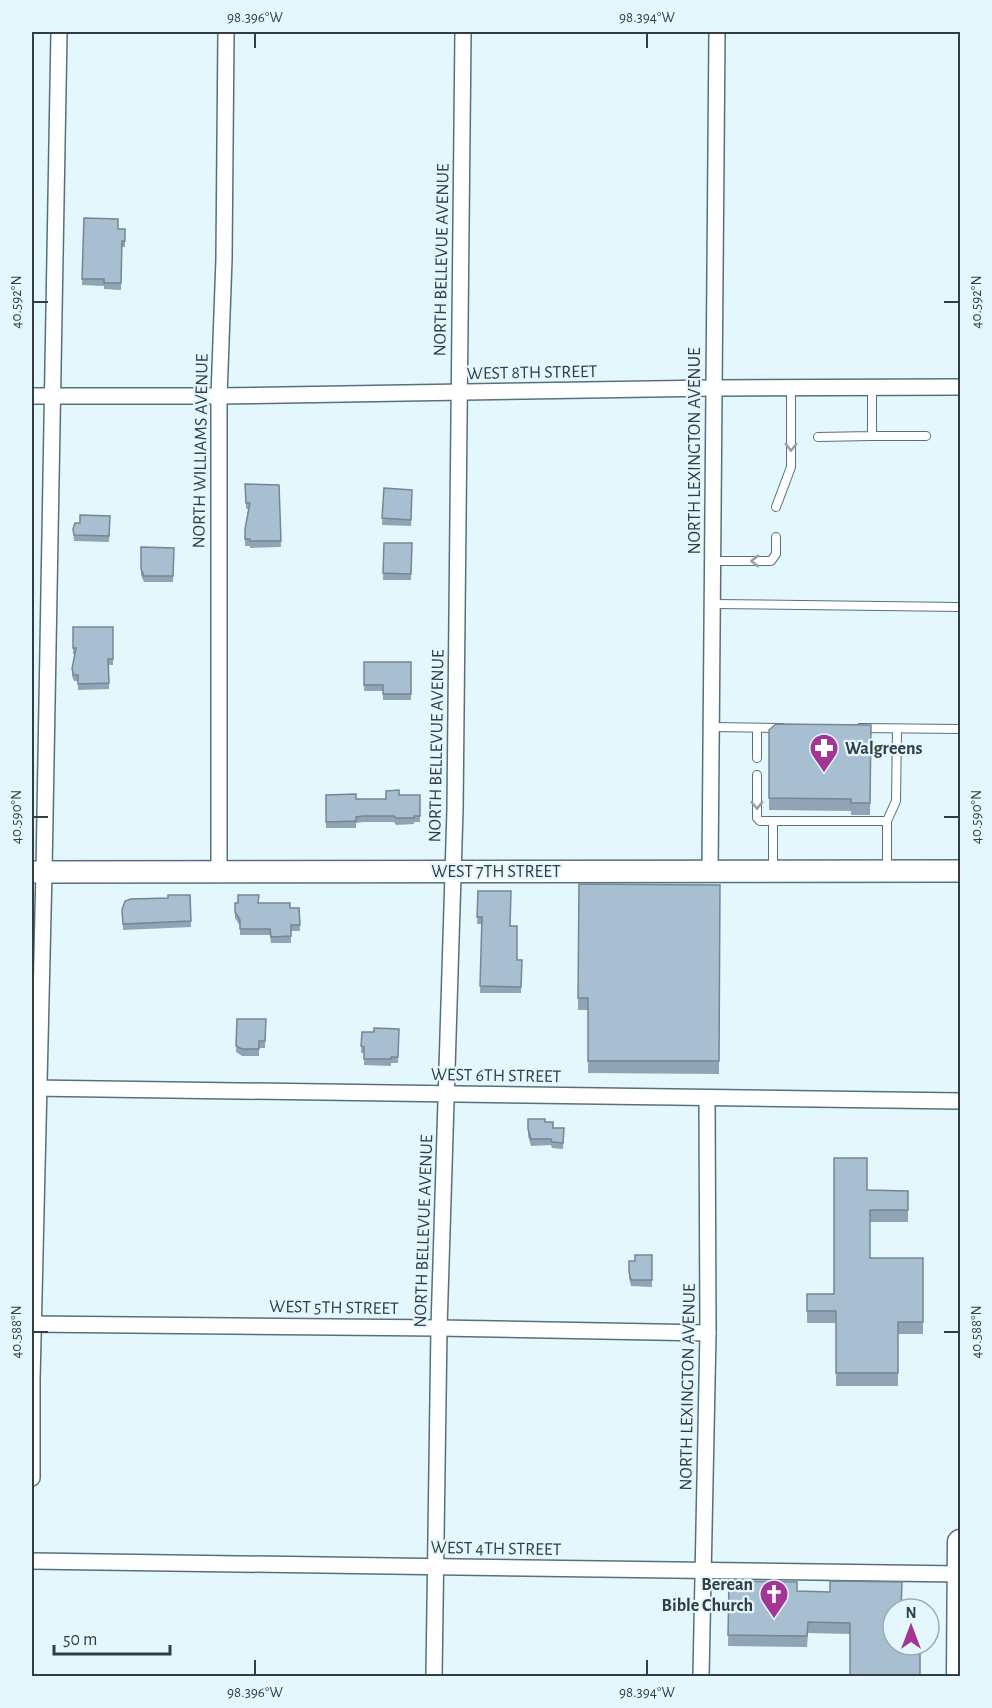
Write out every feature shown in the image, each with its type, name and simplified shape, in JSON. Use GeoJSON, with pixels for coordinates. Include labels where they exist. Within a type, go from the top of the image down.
{"type":"FeatureCollection","features":[{"type":"Feature","properties":{"kind":"highway"},"geometry":{"type":"LineString","coordinates":[[958,1677],[960,1542]]}},
{"type":"Feature","properties":{"kind":"main road","name":"WEST 7TH STREET"},"geometry":{"type":"LineString","coordinates":[[38,872],[960,871]]}},
{"type":"Feature","properties":{"kind":"street"},"geometry":{"type":"LineString","coordinates":[[32,1478],[38,872],[53,395],[59,32]]}},
{"type":"Feature","properties":{"kind":"street","name":"NORTH WILLIAMS AVENUE"},"geometry":{"type":"LineString","coordinates":[[219,871],[219,396],[224,259],[226,32]]}},
{"type":"Feature","properties":{"kind":"street","name":"NORTH BELLEVUE AVENUE"},"geometry":{"type":"LineString","coordinates":[[434,1677],[439,1328],[455,810],[463,32]]}},
{"type":"Feature","properties":{"kind":"street","name":"NORTH LEXINGTON AVENUE"},"geometry":{"type":"LineString","coordinates":[[710,871],[717,32]]}},
{"type":"Feature","properties":{"kind":"street","name":"WEST 8TH STREET"},"geometry":{"type":"LineString","coordinates":[[32,396],[219,396],[714,388],[960,387]]}},
{"type":"Feature","properties":{"kind":"street","name":"WEST 6TH STREET"},"geometry":{"type":"LineString","coordinates":[[35,1088],[960,1101]]}},
{"type":"Feature","properties":{"kind":"street","name":"NORTH LEXINGTON AVENUE"},"geometry":{"type":"LineString","coordinates":[[701,1677],[708,1333],[707,1098]]}},
{"type":"Feature","properties":{"kind":"street","name":"WEST 5TH STREET"},"geometry":{"type":"LineString","coordinates":[[33,1324],[708,1333]]}},
{"type":"Feature","properties":{"kind":"street","name":"WEST 4TH STREET"},"geometry":{"type":"LineString","coordinates":[[32,1561],[960,1574]]}},
{"type":"Feature","properties":{"kind":"lane"},"geometry":{"type":"LineString","coordinates":[[872,387],[872,436]]}},
{"type":"Feature","properties":{"kind":"lane"},"geometry":{"type":"LineString","coordinates":[[776,507],[791,467],[791,388]]}},
{"type":"Feature","properties":{"kind":"lane"},"geometry":{"type":"LineString","coordinates":[[818,437],[926,436]]}},
{"type":"Feature","properties":{"kind":"lane"},"geometry":{"type":"LineString","coordinates":[[713,561],[771,561],[776,554],[776,537]]}},
{"type":"Feature","properties":{"kind":"lane"},"geometry":{"type":"LineString","coordinates":[[712,604],[960,607]]}},
{"type":"Feature","properties":{"kind":"lane"},"geometry":{"type":"LineString","coordinates":[[712,727],[785,728]]}},
{"type":"Feature","properties":{"kind":"lane"},"geometry":{"type":"LineString","coordinates":[[757,728],[757,758]]}},
{"type":"Feature","properties":{"kind":"lane"},"geometry":{"type":"LineString","coordinates":[[851,728],[960,729]]}},
{"type":"Feature","properties":{"kind":"lane"},"geometry":{"type":"LineString","coordinates":[[887,871],[887,821],[896,801],[897,730]]}},
{"type":"Feature","properties":{"kind":"lane"},"geometry":{"type":"LineString","coordinates":[[757,776],[757,818],[760,821],[887,821]]}},
{"type":"Feature","properties":{"kind":"lane"},"geometry":{"type":"LineString","coordinates":[[773,821],[773,871]]}},
{"type":"Feature","properties":{"kind":"building"},"geometry":{"type":"Polygon","coordinates":[[[84,218],[118,219],[118,229],[125,229],[125,241],[122,241],[121,283],[104,283],[104,279],[82,279],[84,218]]]}},
{"type":"Feature","properties":{"kind":"building"},"geometry":{"type":"Polygon","coordinates":[[[245,484],[279,485],[281,541],[245,539],[250,503],[246,503],[245,484]]]}},
{"type":"Feature","properties":{"kind":"building"},"geometry":{"type":"Polygon","coordinates":[[[384,488],[412,490],[411,520],[382,518],[384,488]]]}},
{"type":"Feature","properties":{"kind":"building"},"geometry":{"type":"Polygon","coordinates":[[[80,515],[110,516],[109,536],[74,535],[73,529],[75,523],[80,523],[80,515]]]}},
{"type":"Feature","properties":{"kind":"building"},"geometry":{"type":"Polygon","coordinates":[[[384,543],[412,543],[411,574],[383,573],[384,543]]]}},
{"type":"Feature","properties":{"kind":"building"},"geometry":{"type":"Polygon","coordinates":[[[141,547],[174,548],[173,576],[144,576],[141,569],[141,547]]]}},
{"type":"Feature","properties":{"kind":"building"},"geometry":{"type":"Polygon","coordinates":[[[73,627],[113,627],[113,659],[108,659],[109,683],[78,684],[78,675],[74,675],[72,669],[76,648],[73,648],[73,627]]]}},
{"type":"Feature","properties":{"kind":"building"},"geometry":{"type":"Polygon","coordinates":[[[364,662],[411,662],[411,694],[383,694],[383,685],[364,685],[364,662]]]}},
{"type":"Feature","properties":{"kind":"building"},"geometry":{"type":"Polygon","coordinates":[[[776,724],[871,725],[870,803],[851,803],[851,799],[769,798],[769,730],[776,724]]]}},
{"type":"Feature","properties":{"kind":"building"},"geometry":{"type":"Polygon","coordinates":[[[399,790],[399,795],[420,795],[420,816],[396,818],[394,816],[363,816],[356,817],[356,821],[326,822],[326,795],[356,794],[356,799],[386,799],[386,791],[399,790]]]}},
{"type":"Feature","properties":{"kind":"building"},"geometry":{"type":"Polygon","coordinates":[[[579,884],[720,885],[719,1061],[588,1061],[588,998],[578,998],[579,884]]]}},
{"type":"Feature","properties":{"kind":"building"},"geometry":{"type":"Polygon","coordinates":[[[478,891],[511,891],[510,926],[517,926],[517,960],[522,960],[521,987],[480,986],[482,917],[477,917],[478,891]]]}},
{"type":"Feature","properties":{"kind":"building"},"geometry":{"type":"Polygon","coordinates":[[[168,895],[190,895],[191,921],[123,924],[122,910],[125,901],[168,898],[168,895]]]}},
{"type":"Feature","properties":{"kind":"building"},"geometry":{"type":"Polygon","coordinates":[[[238,895],[259,895],[258,903],[290,903],[290,908],[299,908],[300,925],[291,925],[291,936],[271,937],[270,929],[240,929],[240,920],[235,912],[238,895]]]}},
{"type":"Feature","properties":{"kind":"building"},"geometry":{"type":"Polygon","coordinates":[[[237,1019],[266,1019],[265,1041],[259,1041],[259,1049],[242,1049],[236,1046],[237,1019]]]}},
{"type":"Feature","properties":{"kind":"building"},"geometry":{"type":"Polygon","coordinates":[[[374,1028],[399,1029],[398,1057],[364,1059],[364,1047],[361,1046],[362,1032],[374,1032],[374,1028]]]}},
{"type":"Feature","properties":{"kind":"building"},"geometry":{"type":"Polygon","coordinates":[[[528,1119],[545,1119],[545,1122],[553,1122],[553,1128],[564,1128],[563,1143],[552,1142],[551,1139],[531,1139],[528,1119]]]}},
{"type":"Feature","properties":{"kind":"building"},"geometry":{"type":"Polygon","coordinates":[[[834,1158],[867,1158],[867,1190],[908,1191],[908,1210],[870,1210],[870,1258],[923,1258],[923,1322],[898,1322],[898,1373],[836,1373],[836,1311],[807,1311],[807,1294],[834,1294],[834,1158]]]}},
{"type":"Feature","properties":{"kind":"building"},"geometry":{"type":"Polygon","coordinates":[[[635,1255],[652,1255],[652,1280],[631,1280],[629,1261],[635,1261],[635,1255]]]}},
{"type":"Feature","properties":{"kind":"building"},"geometry":{"type":"Polygon","coordinates":[[[729,1581],[797,1582],[797,1591],[830,1592],[830,1581],[902,1582],[901,1597],[881,1597],[881,1657],[920,1657],[920,1677],[850,1677],[850,1623],[808,1622],[807,1636],[728,1635],[729,1581]]]}},
{"type":"Feature","properties":{"kind":"place","name":"Walgreens"},"geometry":{"type":"Point","coordinates":[824,774]}},
{"type":"Feature","properties":{"kind":"place","name":"Berean Bible Church"},"geometry":{"type":"Point","coordinates":[774,1620]}}]}
